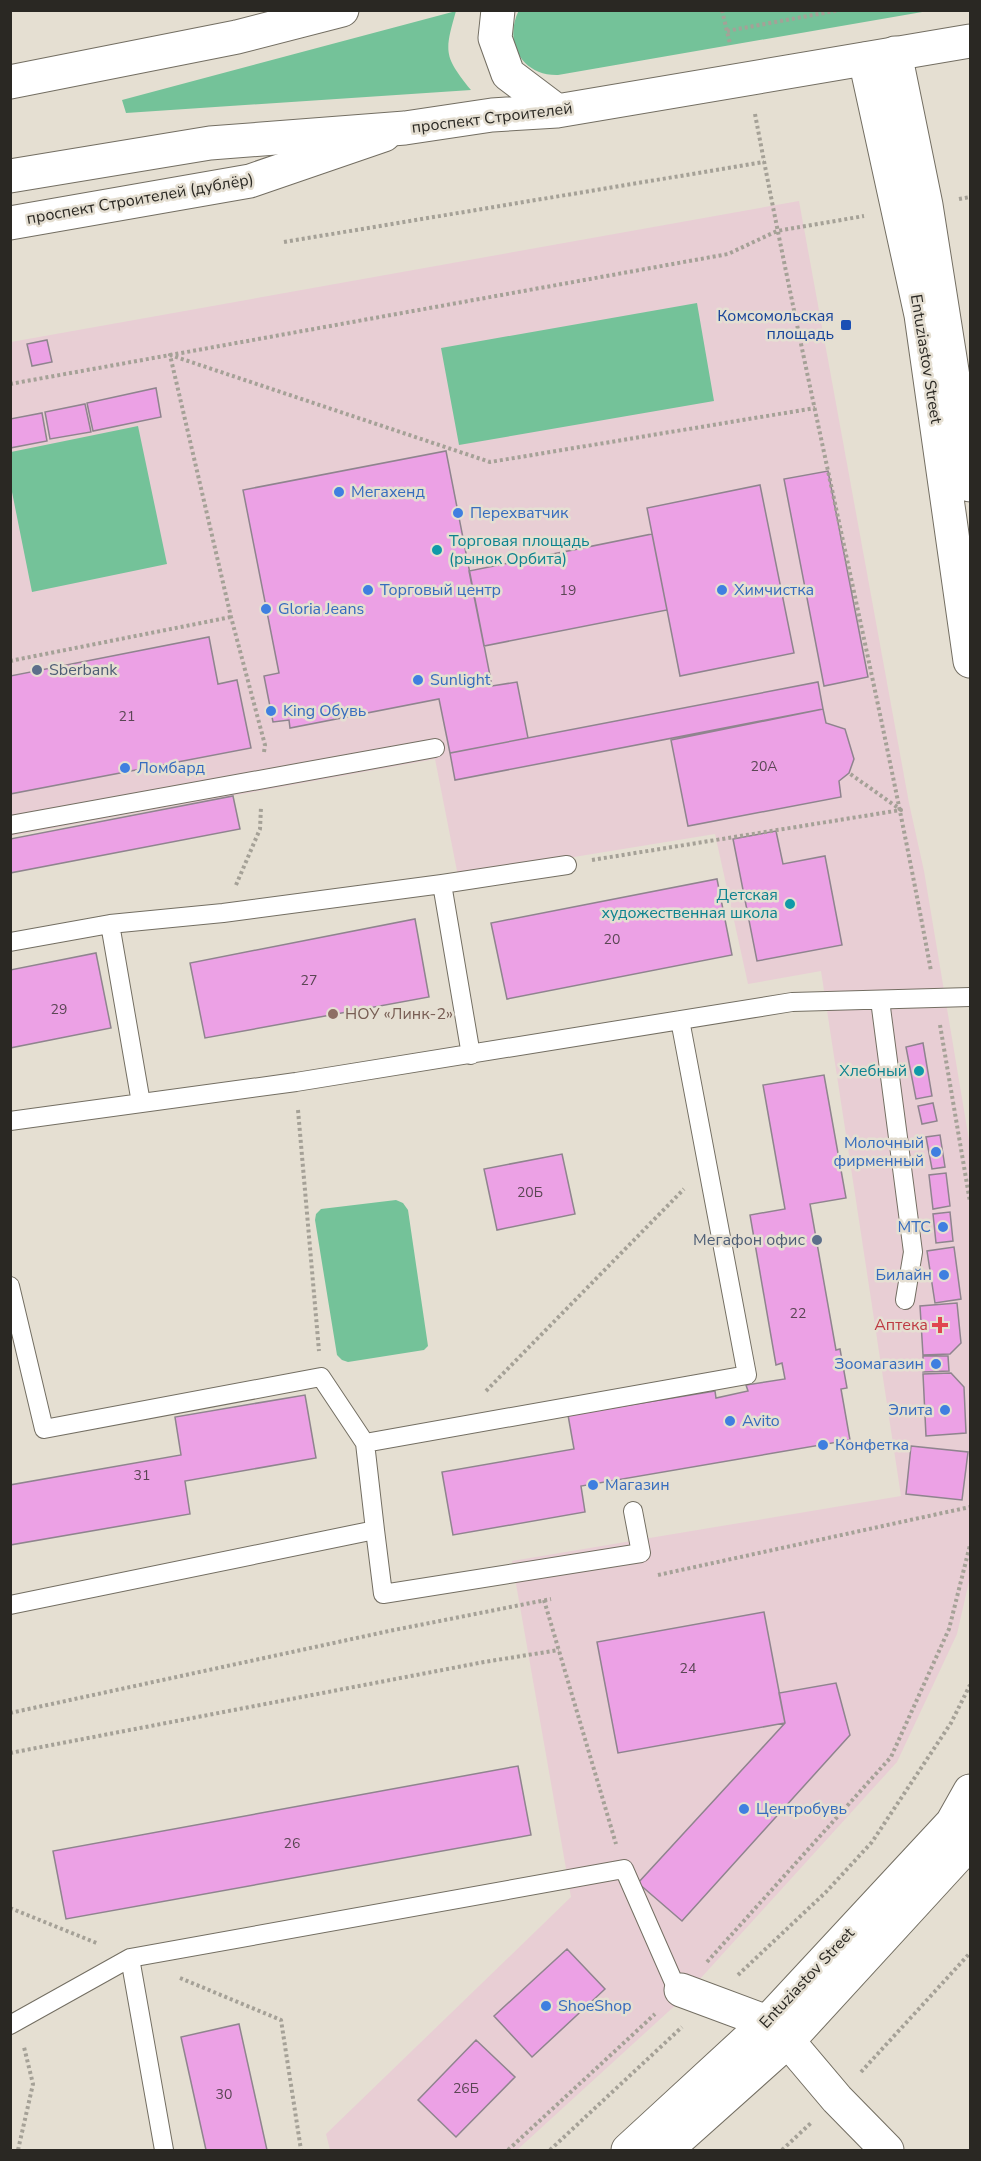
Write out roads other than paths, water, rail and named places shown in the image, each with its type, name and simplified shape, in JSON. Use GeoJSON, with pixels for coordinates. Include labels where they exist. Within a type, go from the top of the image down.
{"type":"FeatureCollection","features":[{"type":"Feature","properties":{"kind":"street"},"geometry":{"type":"LineString","coordinates":[[10,82],[237,38],[342,10]]}},
{"type":"Feature","properties":{"kind":"street"},"geometry":{"type":"LineString","coordinates":[[498,10],[495,38],[508,74],[557,111]]}},
{"type":"Feature","properties":{"kind":"street","name":"проспект Строителей"},"geometry":{"type":"LineString","coordinates":[[10,176],[210,143],[405,128],[492,116],[557,111],[970,41]]}},
{"type":"Feature","properties":{"kind":"street"},"geometry":{"type":"LineString","coordinates":[[880,56],[926,205],[970,485]]}},
{"type":"Feature","properties":{"kind":"street","name":"Entuziastov Street"},"geometry":{"type":"LineString","coordinates":[[880,56],[921,315],[970,662]]}},
{"type":"Feature","properties":{"kind":"street","name":"проспект Строителей (дублёр)"},"geometry":{"type":"LineString","coordinates":[[10,223],[250,181],[405,128]]}},
{"type":"Feature","properties":{"kind":"street","name":"Entuziastov Street"},"geometry":{"type":"LineString","coordinates":[[628,2151],[777,2031],[952,1823],[970,1791]]}},
{"type":"Feature","properties":{"kind":"street"},"geometry":{"type":"LineString","coordinates":[[666,2151],[777,2031],[957,1857],[970,1839]]}},
{"type":"Feature","properties":{"kind":"street"},"geometry":{"type":"LineString","coordinates":[[696,1995],[777,2031],[887,2151]]}},
{"type":"Feature","properties":{"kind":"lane"},"geometry":{"type":"LineString","coordinates":[[10,825],[435,748]]}},
{"type":"Feature","properties":{"kind":"lane"},"geometry":{"type":"LineString","coordinates":[[10,942],[110,924],[223,913],[567,865]]}},
{"type":"Feature","properties":{"kind":"lane"},"geometry":{"type":"LineString","coordinates":[[442,884],[471,1055]]}},
{"type":"Feature","properties":{"kind":"lane"},"geometry":{"type":"LineString","coordinates":[[110,924],[141,1103]]}},
{"type":"Feature","properties":{"kind":"lane"},"geometry":{"type":"LineString","coordinates":[[10,1121],[296,1082],[792,1002],[970,997]]}},
{"type":"Feature","properties":{"kind":"lane"},"geometry":{"type":"LineString","coordinates":[[880,1000],[914,1252],[905,1300]]}},
{"type":"Feature","properties":{"kind":"lane"},"geometry":{"type":"LineString","coordinates":[[365,1443],[747,1375],[680,1020]]}},
{"type":"Feature","properties":{"kind":"lane"},"geometry":{"type":"LineString","coordinates":[[10,1286],[13,1309],[44,1429],[321,1377],[365,1443],[383,1594],[641,1553],[633,1511]]}},
{"type":"Feature","properties":{"kind":"lane"},"geometry":{"type":"LineString","coordinates":[[10,1605],[375,1530]]}},
{"type":"Feature","properties":{"kind":"lane"},"geometry":{"type":"LineString","coordinates":[[14,2023],[130,1958],[624,1869],[675,1986],[696,1995]]}},
{"type":"Feature","properties":{"kind":"lane"},"geometry":{"type":"LineString","coordinates":[[130,1958],[164,2151]]}},
{"type":"Feature","properties":{"kind":"place","name":"Комсомольская площадь"},"geometry":{"type":"Point","coordinates":[846,325]}},
{"type":"Feature","properties":{"kind":"place","name":"Мегахенд"},"geometry":{"type":"Point","coordinates":[339,492]}},
{"type":"Feature","properties":{"kind":"place","name":"Перехватчик"},"geometry":{"type":"Point","coordinates":[458,513]}},
{"type":"Feature","properties":{"kind":"place","name":"Торговая площадь (рынок Орбита)"},"geometry":{"type":"Point","coordinates":[437,550]}},
{"type":"Feature","properties":{"kind":"place","name":"Торговый центр"},"geometry":{"type":"Point","coordinates":[368,590]}},
{"type":"Feature","properties":{"kind":"place","name":"Химчистка"},"geometry":{"type":"Point","coordinates":[722,590]}},
{"type":"Feature","properties":{"kind":"place","name":"Gloria Jeans"},"geometry":{"type":"Point","coordinates":[266,609]}},
{"type":"Feature","properties":{"kind":"place","name":"Sberbank"},"geometry":{"type":"Point","coordinates":[37,670]}},
{"type":"Feature","properties":{"kind":"place","name":"Sunlight"},"geometry":{"type":"Point","coordinates":[418,680]}},
{"type":"Feature","properties":{"kind":"place","name":"King Обувь"},"geometry":{"type":"Point","coordinates":[271,711]}},
{"type":"Feature","properties":{"kind":"place","name":"Ломбард"},"geometry":{"type":"Point","coordinates":[125,768]}},
{"type":"Feature","properties":{"kind":"place","name":"Детская художественная школа"},"geometry":{"type":"Point","coordinates":[790,904]}},
{"type":"Feature","properties":{"kind":"place","name":"НОУ «Линк-2»"},"geometry":{"type":"Point","coordinates":[333,1014]}},
{"type":"Feature","properties":{"kind":"place","name":"Хлебный"},"geometry":{"type":"Point","coordinates":[919,1071]}},
{"type":"Feature","properties":{"kind":"place","name":"Молочный фирменный"},"geometry":{"type":"Point","coordinates":[936,1152]}},
{"type":"Feature","properties":{"kind":"place","name":"МТС"},"geometry":{"type":"Point","coordinates":[943,1227]}},
{"type":"Feature","properties":{"kind":"place","name":"Мегафон офис"},"geometry":{"type":"Point","coordinates":[817,1240]}},
{"type":"Feature","properties":{"kind":"place","name":"Билайн"},"geometry":{"type":"Point","coordinates":[944,1275]}},
{"type":"Feature","properties":{"kind":"place","name":"Аптека"},"geometry":{"type":"Point","coordinates":[940,1325]}},
{"type":"Feature","properties":{"kind":"place","name":"Зоомагазин"},"geometry":{"type":"Point","coordinates":[936,1364]}},
{"type":"Feature","properties":{"kind":"place","name":"Элита"},"geometry":{"type":"Point","coordinates":[945,1410]}},
{"type":"Feature","properties":{"kind":"place","name":"Avito"},"geometry":{"type":"Point","coordinates":[730,1421]}},
{"type":"Feature","properties":{"kind":"place","name":"Конфетка"},"geometry":{"type":"Point","coordinates":[823,1445]}},
{"type":"Feature","properties":{"kind":"place","name":"Магазин"},"geometry":{"type":"Point","coordinates":[593,1485]}},
{"type":"Feature","properties":{"kind":"place","name":"Центробувь"},"geometry":{"type":"Point","coordinates":[744,1809]}},
{"type":"Feature","properties":{"kind":"place","name":"ShoeShop"},"geometry":{"type":"Point","coordinates":[546,2006]}}]}
